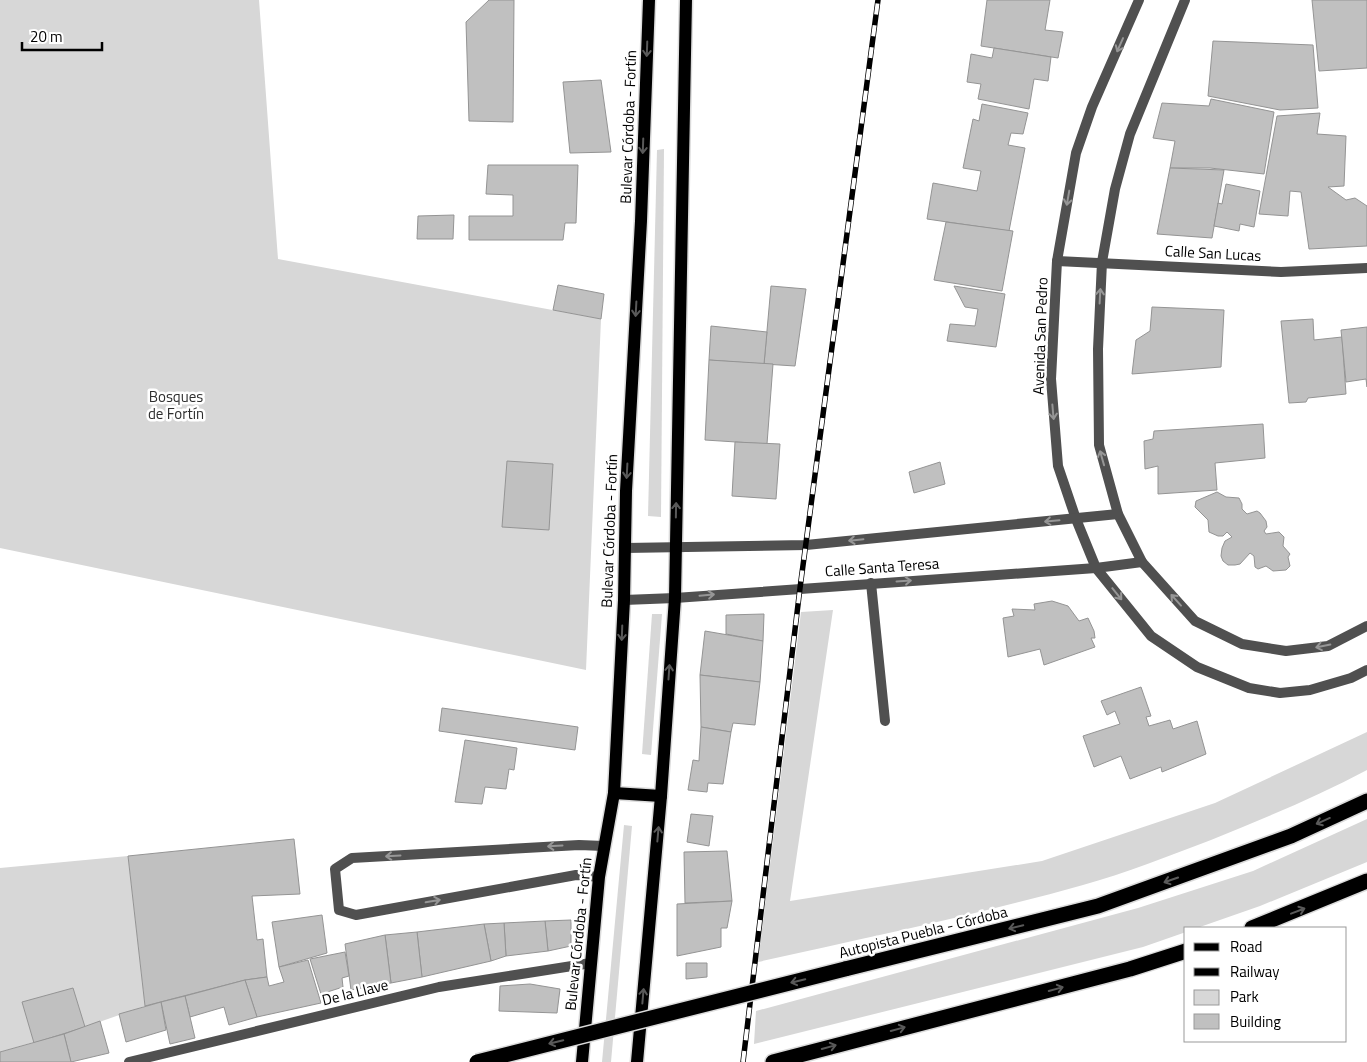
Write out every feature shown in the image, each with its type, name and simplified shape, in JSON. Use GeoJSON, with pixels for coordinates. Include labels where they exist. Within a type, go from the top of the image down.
{"type":"FeatureCollection","features":[{"type":"Feature","properties":{"kind":"highway","name":"Autopista Puebla - Córdoba"},"geometry":{"type":"LineString","coordinates":[[477,1062],[1098,906],[1291,836],[1367,801]]}},
{"type":"Feature","properties":{"kind":"highway"},"geometry":{"type":"LineString","coordinates":[[1254,927],[1367,881]]}},
{"type":"Feature","properties":{"kind":"highway"},"geometry":{"type":"LineString","coordinates":[[773,1062],[1130,969],[1184,952]]}},
{"type":"Feature","properties":{"kind":"main road","name":"Bulevar Córdoba - Fortín"},"geometry":{"type":"LineString","coordinates":[[582,1062],[599,877],[614,794],[624,600],[648,0]]}},
{"type":"Feature","properties":{"kind":"main road"},"geometry":{"type":"LineString","coordinates":[[637,1062],[661,796],[675,598],[686,0]]}},
{"type":"Feature","properties":{"kind":"main road"},"geometry":{"type":"LineString","coordinates":[[614,794],[661,796]]}},
{"type":"Feature","properties":{"kind":"street","name":"Avenida San Pedro"},"geometry":{"type":"LineString","coordinates":[[1139,0],[1092,107],[1076,153],[1057,261],[1051,379],[1058,466],[1076,519],[1096,568],[1151,636],[1197,666],[1248,688],[1280,693],[1310,690],[1351,678],[1367,670]]}},
{"type":"Feature","properties":{"kind":"street"},"geometry":{"type":"LineString","coordinates":[[1185,0],[1130,134],[1114,189],[1102,262],[1098,349],[1098,445],[1118,514],[1142,562],[1195,621],[1242,644],[1286,651],[1328,646],[1367,626]]}},
{"type":"Feature","properties":{"kind":"street","name":"Calle San Lucas"},"geometry":{"type":"LineString","coordinates":[[1057,261],[1282,272],[1367,268]]}},
{"type":"Feature","properties":{"kind":"street","name":"Calle Santa Teresa"},"geometry":{"type":"LineString","coordinates":[[625,548],[806,545],[1118,514]]}},
{"type":"Feature","properties":{"kind":"street","name":"Calle Santa Teresa"},"geometry":{"type":"LineString","coordinates":[[624,600],[1096,568],[1142,562]]}},
{"type":"Feature","properties":{"kind":"street"},"geometry":{"type":"LineString","coordinates":[[871,583],[885,722]]}},
{"type":"Feature","properties":{"kind":"street"},"geometry":{"type":"LineString","coordinates":[[599,877],[576,875],[356,915],[339,910],[335,869],[352,858],[579,844],[604,846]]}},
{"type":"Feature","properties":{"kind":"street","name":"De la Llave"},"geometry":{"type":"LineString","coordinates":[[129,1062],[439,987],[591,963]]}},
{"type":"Feature","properties":{"kind":"green space","name":"Bosques de Fortín"},"geometry":{"type":"Polygon","coordinates":[[[0,0],[259,0],[278,259],[601,319],[586,670],[0,548],[0,0]]]}},
{"type":"Feature","properties":{"kind":"green space"},"geometry":{"type":"Polygon","coordinates":[[[664,149],[661,517],[648,516],[657,150],[664,149]]]}},
{"type":"Feature","properties":{"kind":"green space"},"geometry":{"type":"Polygon","coordinates":[[[833,610],[790,901],[1042,861],[1215,803],[1367,732],[1367,770],[1310,798],[1211,840],[1099,880],[962,916],[758,962],[801,612],[833,610]]]}},
{"type":"Feature","properties":{"kind":"green space"},"geometry":{"type":"Polygon","coordinates":[[[652,614],[662,614],[651,755],[642,754],[652,614]]]}},
{"type":"Feature","properties":{"kind":"green space"},"geometry":{"type":"Polygon","coordinates":[[[1367,819],[1367,862],[1260,906],[1200,927],[1184,927],[1184,933],[1143,947],[754,1044],[756,1011],[1138,908],[1253,871],[1367,819]]]}},
{"type":"Feature","properties":{"kind":"green space"},"geometry":{"type":"Polygon","coordinates":[[[624,825],[632,826],[611,1062],[602,1062],[624,825]]]}},
{"type":"Feature","properties":{"kind":"green space"},"geometry":{"type":"Polygon","coordinates":[[[128,856],[145,1006],[85,1027],[0,1052],[0,868],[128,856]]]}},
{"type":"Feature","properties":{"kind":"building"},"geometry":{"type":"Polygon","coordinates":[[[489,0],[514,0],[513,122],[469,121],[466,22],[489,0]]]}},
{"type":"Feature","properties":{"kind":"building"},"geometry":{"type":"Polygon","coordinates":[[[987,0],[1050,0],[1045,30],[1063,32],[1058,58],[981,46],[987,0]]]}},
{"type":"Feature","properties":{"kind":"building"},"geometry":{"type":"Polygon","coordinates":[[[1312,0],[1367,0],[1367,68],[1319,71],[1312,0]]]}},
{"type":"Feature","properties":{"kind":"building"},"geometry":{"type":"Polygon","coordinates":[[[1213,41],[1313,45],[1318,108],[1280,110],[1208,96],[1213,41]]]}},
{"type":"Feature","properties":{"kind":"building"},"geometry":{"type":"Polygon","coordinates":[[[994,48],[1051,57],[1048,81],[1034,79],[1029,109],[978,99],[981,84],[967,82],[971,54],[992,58],[994,48]]]}},
{"type":"Feature","properties":{"kind":"building"},"geometry":{"type":"Polygon","coordinates":[[[601,80],[611,152],[570,153],[563,82],[601,80]]]}},
{"type":"Feature","properties":{"kind":"building"},"geometry":{"type":"Polygon","coordinates":[[[1211,99],[1274,112],[1264,174],[1210,168],[1170,168],[1175,141],[1153,138],[1162,103],[1209,106],[1211,99]]]}},
{"type":"Feature","properties":{"kind":"building"},"geometry":{"type":"Polygon","coordinates":[[[982,104],[1028,113],[1023,134],[1011,133],[1008,145],[1025,148],[1009,231],[927,219],[933,183],[977,191],[981,171],[963,168],[973,119],[979,121],[982,104]]]}},
{"type":"Feature","properties":{"kind":"building"},"geometry":{"type":"Polygon","coordinates":[[[1320,113],[1317,134],[1346,136],[1344,186],[1328,187],[1346,200],[1355,198],[1367,206],[1367,246],[1309,249],[1301,192],[1290,191],[1288,216],[1259,214],[1277,116],[1320,113]]]}},
{"type":"Feature","properties":{"kind":"building"},"geometry":{"type":"Polygon","coordinates":[[[488,165],[578,165],[576,223],[565,223],[563,240],[469,240],[469,216],[513,216],[513,195],[486,194],[488,165]]]}},
{"type":"Feature","properties":{"kind":"building"},"geometry":{"type":"Polygon","coordinates":[[[1170,168],[1224,170],[1212,238],[1157,234],[1170,168]]]}},
{"type":"Feature","properties":{"kind":"building"},"geometry":{"type":"Polygon","coordinates":[[[1226,184],[1260,191],[1254,227],[1240,224],[1239,231],[1214,226],[1218,203],[1222,204],[1226,184]]]}},
{"type":"Feature","properties":{"kind":"building"},"geometry":{"type":"Polygon","coordinates":[[[454,215],[453,239],[417,239],[418,216],[454,215]]]}},
{"type":"Feature","properties":{"kind":"building"},"geometry":{"type":"Polygon","coordinates":[[[946,222],[1013,231],[1002,291],[934,280],[946,222]]]}},
{"type":"Feature","properties":{"kind":"building"},"geometry":{"type":"Polygon","coordinates":[[[558,285],[604,294],[601,319],[553,310],[558,285]]]}},
{"type":"Feature","properties":{"kind":"building"},"geometry":{"type":"Polygon","coordinates":[[[771,286],[806,289],[795,366],[764,364],[771,286]]]}},
{"type":"Feature","properties":{"kind":"building"},"geometry":{"type":"Polygon","coordinates":[[[954,286],[1005,294],[996,347],[947,341],[950,324],[975,326],[978,309],[965,307],[954,286]]]}},
{"type":"Feature","properties":{"kind":"building"},"geometry":{"type":"Polygon","coordinates":[[[1152,307],[1224,310],[1221,367],[1132,374],[1136,340],[1150,331],[1152,307]]]}},
{"type":"Feature","properties":{"kind":"building"},"geometry":{"type":"Polygon","coordinates":[[[1313,319],[1314,340],[1342,337],[1346,394],[1308,398],[1306,402],[1289,403],[1281,321],[1313,319]]]}},
{"type":"Feature","properties":{"kind":"building"},"geometry":{"type":"Polygon","coordinates":[[[711,326],[767,332],[764,364],[709,360],[711,326]]]}},
{"type":"Feature","properties":{"kind":"building"},"geometry":{"type":"Polygon","coordinates":[[[1367,327],[1367,387],[1366,379],[1346,382],[1341,330],[1367,327]]]}},
{"type":"Feature","properties":{"kind":"building"},"geometry":{"type":"Polygon","coordinates":[[[709,360],[773,364],[767,444],[705,440],[709,360]]]}},
{"type":"Feature","properties":{"kind":"building"},"geometry":{"type":"Polygon","coordinates":[[[1263,424],[1265,458],[1215,463],[1217,490],[1158,494],[1158,466],[1145,469],[1144,441],[1153,439],[1154,431],[1263,424]]]}},
{"type":"Feature","properties":{"kind":"building"},"geometry":{"type":"Polygon","coordinates":[[[735,442],[780,444],[776,499],[732,496],[735,442]]]}},
{"type":"Feature","properties":{"kind":"building"},"geometry":{"type":"Polygon","coordinates":[[[507,461],[553,464],[549,530],[502,527],[507,461]]]}},
{"type":"Feature","properties":{"kind":"building"},"geometry":{"type":"Polygon","coordinates":[[[940,462],[945,484],[914,493],[909,472],[940,462]]]}},
{"type":"Feature","properties":{"kind":"building"},"geometry":{"type":"Polygon","coordinates":[[[1217,492],[1226,497],[1239,498],[1242,509],[1247,514],[1257,511],[1260,513],[1266,521],[1267,527],[1264,531],[1266,534],[1279,532],[1284,537],[1283,546],[1290,554],[1288,557],[1290,566],[1286,570],[1273,571],[1266,566],[1258,569],[1255,567],[1254,556],[1250,553],[1240,564],[1228,565],[1223,561],[1221,556],[1222,548],[1225,541],[1232,537],[1227,532],[1223,536],[1218,536],[1209,532],[1208,520],[1195,507],[1196,501],[1217,492]]]}},
{"type":"Feature","properties":{"kind":"building"},"geometry":{"type":"Polygon","coordinates":[[[1052,601],[1068,606],[1079,621],[1088,618],[1094,631],[1095,638],[1091,638],[1095,647],[1044,665],[1040,649],[1008,657],[1003,618],[1014,616],[1012,609],[1035,610],[1034,604],[1052,601]]]}},
{"type":"Feature","properties":{"kind":"building"},"geometry":{"type":"Polygon","coordinates":[[[764,614],[763,641],[726,634],[726,615],[764,614]]]}},
{"type":"Feature","properties":{"kind":"building"},"geometry":{"type":"Polygon","coordinates":[[[705,631],[763,641],[760,682],[700,675],[705,631]]]}},
{"type":"Feature","properties":{"kind":"building"},"geometry":{"type":"Polygon","coordinates":[[[700,675],[760,682],[755,725],[733,723],[731,732],[701,727],[700,675]]]}},
{"type":"Feature","properties":{"kind":"building"},"geometry":{"type":"Polygon","coordinates":[[[1141,687],[1151,716],[1146,717],[1149,726],[1170,720],[1173,729],[1197,721],[1206,754],[1162,772],[1161,767],[1130,779],[1121,756],[1094,767],[1083,736],[1120,724],[1115,711],[1107,715],[1101,701],[1141,687]]]}},
{"type":"Feature","properties":{"kind":"building"},"geometry":{"type":"Polygon","coordinates":[[[442,708],[578,727],[575,750],[439,731],[442,708]]]}},
{"type":"Feature","properties":{"kind":"building"},"geometry":{"type":"Polygon","coordinates":[[[701,727],[731,732],[723,784],[708,783],[707,792],[688,790],[693,760],[699,761],[701,727]]]}},
{"type":"Feature","properties":{"kind":"building"},"geometry":{"type":"Polygon","coordinates":[[[465,740],[517,748],[514,770],[509,769],[506,789],[485,787],[482,804],[455,802],[465,740]]]}},
{"type":"Feature","properties":{"kind":"building"},"geometry":{"type":"Polygon","coordinates":[[[691,814],[713,816],[709,846],[687,842],[691,814]]]}},
{"type":"Feature","properties":{"kind":"building"},"geometry":{"type":"Polygon","coordinates":[[[294,839],[300,894],[252,896],[257,940],[263,939],[267,977],[245,980],[145,1006],[128,856],[294,839]]]}},
{"type":"Feature","properties":{"kind":"building"},"geometry":{"type":"Polygon","coordinates":[[[727,851],[732,901],[685,903],[684,852],[727,851]]]}},
{"type":"Feature","properties":{"kind":"building"},"geometry":{"type":"Polygon","coordinates":[[[732,901],[727,928],[721,928],[721,947],[677,956],[677,904],[732,901]]]}},
{"type":"Feature","properties":{"kind":"building"},"geometry":{"type":"Polygon","coordinates":[[[322,915],[327,953],[279,967],[272,922],[322,915]]]}},
{"type":"Feature","properties":{"kind":"building"},"geometry":{"type":"Polygon","coordinates":[[[571,920],[571,946],[548,951],[545,921],[571,920]]]}},
{"type":"Feature","properties":{"kind":"building"},"geometry":{"type":"Polygon","coordinates":[[[545,921],[548,951],[506,956],[504,923],[545,921]]]}},
{"type":"Feature","properties":{"kind":"building"},"geometry":{"type":"Polygon","coordinates":[[[504,923],[506,956],[491,961],[484,924],[504,923]]]}},
{"type":"Feature","properties":{"kind":"building"},"geometry":{"type":"Polygon","coordinates":[[[484,924],[491,961],[422,977],[417,932],[484,924]]]}},
{"type":"Feature","properties":{"kind":"building"},"geometry":{"type":"Polygon","coordinates":[[[417,932],[422,977],[391,983],[385,935],[417,932]]]}},
{"type":"Feature","properties":{"kind":"building"},"geometry":{"type":"Polygon","coordinates":[[[385,935],[391,983],[351,990],[345,944],[385,935]]]}},
{"type":"Feature","properties":{"kind":"building"},"geometry":{"type":"Polygon","coordinates":[[[345,952],[349,976],[342,978],[343,987],[321,994],[310,959],[345,952]]]}},
{"type":"Feature","properties":{"kind":"building"},"geometry":{"type":"Polygon","coordinates":[[[308,960],[321,1003],[257,1017],[245,980],[267,977],[269,986],[284,982],[279,967],[308,960]]]}},
{"type":"Feature","properties":{"kind":"building"},"geometry":{"type":"Polygon","coordinates":[[[686,963],[707,963],[707,977],[686,979],[686,963]]]}},
{"type":"Feature","properties":{"kind":"building"},"geometry":{"type":"Polygon","coordinates":[[[245,980],[257,1017],[229,1025],[224,1007],[190,1017],[185,996],[245,980]]]}},
{"type":"Feature","properties":{"kind":"building"},"geometry":{"type":"Polygon","coordinates":[[[530,984],[560,989],[557,1013],[499,1011],[500,986],[530,984]]]}},
{"type":"Feature","properties":{"kind":"building"},"geometry":{"type":"Polygon","coordinates":[[[73,988],[85,1027],[34,1043],[22,1002],[73,988]]]}},
{"type":"Feature","properties":{"kind":"building"},"geometry":{"type":"Polygon","coordinates":[[[185,996],[195,1038],[170,1044],[161,1002],[185,996]]]}},
{"type":"Feature","properties":{"kind":"building"},"geometry":{"type":"Polygon","coordinates":[[[161,1002],[166,1030],[126,1042],[119,1014],[161,1002]]]}},
{"type":"Feature","properties":{"kind":"building"},"geometry":{"type":"Polygon","coordinates":[[[100,1021],[109,1053],[71,1062],[64,1034],[100,1021]]]}},
{"type":"Feature","properties":{"kind":"building"},"geometry":{"type":"Polygon","coordinates":[[[64,1034],[71,1062],[0,1062],[0,1052],[64,1034]]]}},
{"type":"Feature","properties":{"kind":"railway"},"geometry":{"type":"LineString","coordinates":[[743,1062],[800,588],[878,0]]}}]}
